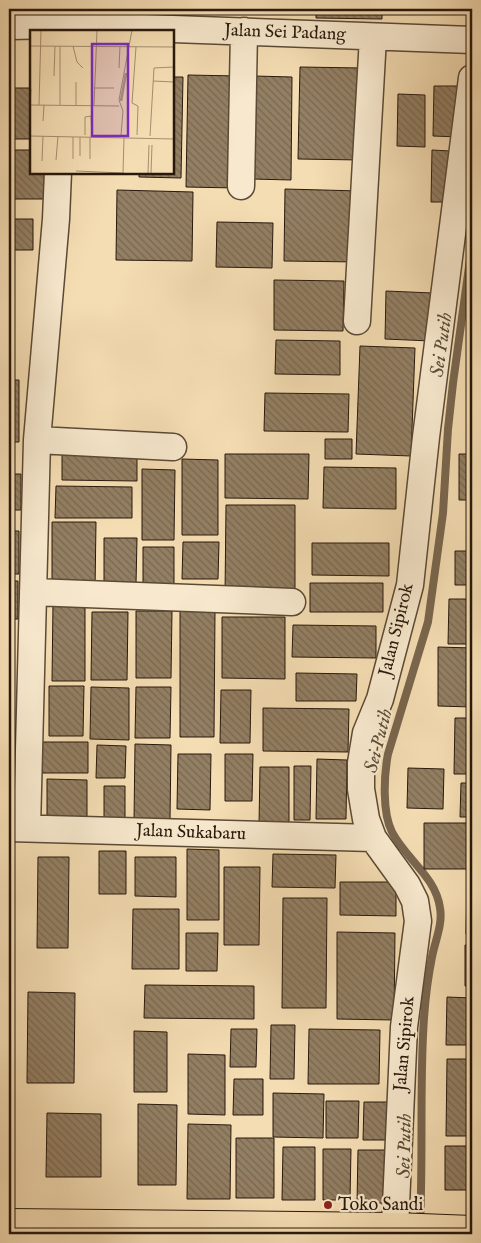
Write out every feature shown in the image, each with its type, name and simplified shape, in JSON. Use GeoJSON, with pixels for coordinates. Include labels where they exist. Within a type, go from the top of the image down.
{"type":"FeatureCollection","features":[{"type":"Feature","properties":{"kind":"main road"},"geometry":{"type":"LineString","coordinates":[[9,1224],[400,1227],[472,1230]]}},
{"type":"Feature","properties":{"kind":"street","name":"Jalan Sei Padang"},"geometry":{"type":"LineString","coordinates":[[9,26],[62,22],[472,40]]}},
{"type":"Feature","properties":{"kind":"street"},"geometry":{"type":"LineString","coordinates":[[241,186],[244,31]]}},
{"type":"Feature","properties":{"kind":"street"},"geometry":{"type":"LineString","coordinates":[[357,320],[373,36]]}},
{"type":"Feature","properties":{"kind":"street","name":"Jalan Sipirok"},"geometry":{"type":"LineString","coordinates":[[400,1227],[404,1027],[418,910],[407,885],[373,838],[366,819],[361,790],[361,763],[366,733],[380,699],[410,585],[426,437],[472,78]]}},
{"type":"Feature","properties":{"kind":"street"},"geometry":{"type":"LineString","coordinates":[[18,828],[33,592],[37,440],[56,219],[58,174]]}},
{"type":"Feature","properties":{"kind":"street"},"geometry":{"type":"LineString","coordinates":[[37,440],[173,447]]}},
{"type":"Feature","properties":{"kind":"street"},"geometry":{"type":"LineString","coordinates":[[33,592],[292,602]]}},
{"type":"Feature","properties":{"kind":"street","name":"Jalan Sukabaru"},"geometry":{"type":"LineString","coordinates":[[18,828],[373,838]]}},
{"type":"Feature","properties":{"kind":"building"},"geometry":{"type":"Polygon","coordinates":[[[316,9],[382,9],[382,19],[316,18],[316,9]]]}},
{"type":"Feature","properties":{"kind":"building"},"geometry":{"type":"Polygon","coordinates":[[[300,67],[361,68],[360,160],[298,159],[300,67]]]}},
{"type":"Feature","properties":{"kind":"building"},"geometry":{"type":"Polygon","coordinates":[[[188,75],[238,76],[236,188],[186,187],[188,75]]]}},
{"type":"Feature","properties":{"kind":"building"},"geometry":{"type":"Polygon","coordinates":[[[254,76],[292,77],[291,180],[252,179],[254,76]]]}},
{"type":"Feature","properties":{"kind":"building"},"geometry":{"type":"Polygon","coordinates":[[[174,77],[183,77],[181,178],[139,177],[139,174],[174,174],[174,77]]]}},
{"type":"Feature","properties":{"kind":"building"},"geometry":{"type":"Polygon","coordinates":[[[434,86],[460,86],[459,137],[433,136],[434,86]]]}},
{"type":"Feature","properties":{"kind":"building"},"geometry":{"type":"Polygon","coordinates":[[[10,88],[30,88],[30,139],[10,139],[10,88]]]}},
{"type":"Feature","properties":{"kind":"building"},"geometry":{"type":"Polygon","coordinates":[[[398,94],[425,95],[425,147],[397,146],[398,94]]]}},
{"type":"Feature","properties":{"kind":"building"},"geometry":{"type":"Polygon","coordinates":[[[10,150],[30,150],[30,174],[47,174],[47,199],[9,199],[10,150]]]}},
{"type":"Feature","properties":{"kind":"building"},"geometry":{"type":"Polygon","coordinates":[[[432,150],[450,151],[449,202],[431,202],[432,150]]]}},
{"type":"Feature","properties":{"kind":"building"},"geometry":{"type":"Polygon","coordinates":[[[285,189],[360,191],[359,262],[284,261],[285,189]]]}},
{"type":"Feature","properties":{"kind":"building"},"geometry":{"type":"Polygon","coordinates":[[[117,190],[193,192],[192,261],[116,260],[117,190]]]}},
{"type":"Feature","properties":{"kind":"building"},"geometry":{"type":"Polygon","coordinates":[[[9,219],[33,219],[33,250],[9,250],[9,219]]]}},
{"type":"Feature","properties":{"kind":"building"},"geometry":{"type":"Polygon","coordinates":[[[217,222],[273,223],[272,268],[216,267],[217,222]]]}},
{"type":"Feature","properties":{"kind":"building"},"geometry":{"type":"Polygon","coordinates":[[[274,280],[344,281],[343,331],[274,330],[274,280]]]}},
{"type":"Feature","properties":{"kind":"building"},"geometry":{"type":"Polygon","coordinates":[[[386,291],[433,293],[431,341],[385,339],[386,291]]]}},
{"type":"Feature","properties":{"kind":"building"},"geometry":{"type":"Polygon","coordinates":[[[276,340],[340,341],[340,375],[275,374],[276,340]]]}},
{"type":"Feature","properties":{"kind":"building"},"geometry":{"type":"Polygon","coordinates":[[[360,346],[415,348],[411,456],[356,454],[360,346]]]}},
{"type":"Feature","properties":{"kind":"building"},"geometry":{"type":"Polygon","coordinates":[[[9,380],[19,380],[19,442],[9,442],[9,380]]]}},
{"type":"Feature","properties":{"kind":"building"},"geometry":{"type":"Polygon","coordinates":[[[265,393],[349,394],[348,432],[264,431],[265,393]]]}},
{"type":"Feature","properties":{"kind":"building"},"geometry":{"type":"Polygon","coordinates":[[[325,439],[352,439],[352,459],[325,459],[325,439]]]}},
{"type":"Feature","properties":{"kind":"building"},"geometry":{"type":"Polygon","coordinates":[[[62,450],[137,451],[137,481],[62,480],[62,450]]]}},
{"type":"Feature","properties":{"kind":"building"},"geometry":{"type":"Polygon","coordinates":[[[225,454],[309,454],[308,499],[225,498],[225,454]]]}},
{"type":"Feature","properties":{"kind":"building"},"geometry":{"type":"Polygon","coordinates":[[[459,454],[472,454],[472,500],[459,500],[459,454]]]}},
{"type":"Feature","properties":{"kind":"building"},"geometry":{"type":"Polygon","coordinates":[[[182,459],[218,460],[218,535],[182,535],[182,459]]]}},
{"type":"Feature","properties":{"kind":"building"},"geometry":{"type":"Polygon","coordinates":[[[324,467],[396,468],[396,509],[323,508],[324,467]]]}},
{"type":"Feature","properties":{"kind":"building"},"geometry":{"type":"Polygon","coordinates":[[[142,469],[175,470],[174,540],[142,540],[142,469]]]}},
{"type":"Feature","properties":{"kind":"building"},"geometry":{"type":"Polygon","coordinates":[[[9,474],[21,474],[21,510],[9,510],[9,474]]]}},
{"type":"Feature","properties":{"kind":"building"},"geometry":{"type":"Polygon","coordinates":[[[56,486],[132,487],[132,518],[55,518],[56,486]]]}},
{"type":"Feature","properties":{"kind":"building"},"geometry":{"type":"Polygon","coordinates":[[[226,505],[295,505],[295,596],[225,595],[226,505]]]}},
{"type":"Feature","properties":{"kind":"building"},"geometry":{"type":"Polygon","coordinates":[[[468,513],[472,513],[472,538],[467,538],[468,513]]]}},
{"type":"Feature","properties":{"kind":"building"},"geometry":{"type":"Polygon","coordinates":[[[52,522],[96,522],[95,590],[52,590],[52,522]]]}},
{"type":"Feature","properties":{"kind":"building"},"geometry":{"type":"Polygon","coordinates":[[[9,531],[19,531],[19,574],[9,574],[9,531]]]}},
{"type":"Feature","properties":{"kind":"building"},"geometry":{"type":"Polygon","coordinates":[[[104,538],[137,538],[136,584],[104,584],[104,538]]]}},
{"type":"Feature","properties":{"kind":"building"},"geometry":{"type":"Polygon","coordinates":[[[183,542],[219,542],[218,579],[182,579],[183,542]]]}},
{"type":"Feature","properties":{"kind":"building"},"geometry":{"type":"Polygon","coordinates":[[[312,543],[389,543],[389,576],[312,575],[312,543]]]}},
{"type":"Feature","properties":{"kind":"building"},"geometry":{"type":"Polygon","coordinates":[[[143,547],[174,547],[174,589],[143,589],[143,547]]]}},
{"type":"Feature","properties":{"kind":"building"},"geometry":{"type":"Polygon","coordinates":[[[455,551],[472,551],[472,585],[455,585],[455,551]]]}},
{"type":"Feature","properties":{"kind":"building"},"geometry":{"type":"Polygon","coordinates":[[[9,581],[18,581],[18,619],[9,619],[9,581]]]}},
{"type":"Feature","properties":{"kind":"building"},"geometry":{"type":"Polygon","coordinates":[[[310,583],[383,583],[383,612],[310,612],[310,583]]]}},
{"type":"Feature","properties":{"kind":"building"},"geometry":{"type":"Polygon","coordinates":[[[449,599],[472,599],[472,644],[448,644],[449,599]]]}},
{"type":"Feature","properties":{"kind":"building"},"geometry":{"type":"Polygon","coordinates":[[[53,603],[85,603],[85,681],[52,681],[53,603]]]}},
{"type":"Feature","properties":{"kind":"building"},"geometry":{"type":"Polygon","coordinates":[[[136,611],[172,611],[171,678],[136,678],[136,611]]]}},
{"type":"Feature","properties":{"kind":"building"},"geometry":{"type":"Polygon","coordinates":[[[180,611],[215,611],[214,737],[180,737],[180,611]]]}},
{"type":"Feature","properties":{"kind":"building"},"geometry":{"type":"Polygon","coordinates":[[[92,612],[128,612],[127,680],[91,680],[92,612]]]}},
{"type":"Feature","properties":{"kind":"building"},"geometry":{"type":"Polygon","coordinates":[[[222,617],[285,617],[285,679],[222,678],[222,617]]]}},
{"type":"Feature","properties":{"kind":"building"},"geometry":{"type":"Polygon","coordinates":[[[293,625],[376,626],[376,658],[292,657],[293,625]]]}},
{"type":"Feature","properties":{"kind":"building"},"geometry":{"type":"Polygon","coordinates":[[[438,647],[472,648],[472,707],[438,706],[438,647]]]}},
{"type":"Feature","properties":{"kind":"building"},"geometry":{"type":"Polygon","coordinates":[[[296,673],[357,674],[356,701],[296,701],[296,673]]]}},
{"type":"Feature","properties":{"kind":"building"},"geometry":{"type":"Polygon","coordinates":[[[49,686],[84,686],[83,736],[49,736],[49,686]]]}},
{"type":"Feature","properties":{"kind":"building"},"geometry":{"type":"Polygon","coordinates":[[[91,687],[129,688],[129,740],[90,739],[91,687]]]}},
{"type":"Feature","properties":{"kind":"building"},"geometry":{"type":"Polygon","coordinates":[[[136,687],[171,687],[170,738],[135,738],[136,687]]]}},
{"type":"Feature","properties":{"kind":"building"},"geometry":{"type":"Polygon","coordinates":[[[221,690],[251,690],[250,743],[220,743],[221,690]]]}},
{"type":"Feature","properties":{"kind":"building"},"geometry":{"type":"Polygon","coordinates":[[[263,708],[349,709],[348,752],[263,751],[263,708]]]}},
{"type":"Feature","properties":{"kind":"building"},"geometry":{"type":"Polygon","coordinates":[[[455,718],[472,718],[472,774],[454,774],[455,718]]]}},
{"type":"Feature","properties":{"kind":"building"},"geometry":{"type":"Polygon","coordinates":[[[42,742],[88,742],[88,773],[42,773],[42,742]]]}},
{"type":"Feature","properties":{"kind":"building"},"geometry":{"type":"Polygon","coordinates":[[[135,744],[171,745],[170,821],[134,821],[135,744]]]}},
{"type":"Feature","properties":{"kind":"building"},"geometry":{"type":"Polygon","coordinates":[[[97,745],[126,746],[125,778],[96,778],[97,745]]]}},
{"type":"Feature","properties":{"kind":"building"},"geometry":{"type":"Polygon","coordinates":[[[178,754],[211,754],[210,810],[177,809],[178,754]]]}},
{"type":"Feature","properties":{"kind":"building"},"geometry":{"type":"Polygon","coordinates":[[[225,754],[253,754],[252,801],[225,801],[225,754]]]}},
{"type":"Feature","properties":{"kind":"building"},"geometry":{"type":"Polygon","coordinates":[[[317,759],[347,760],[346,819],[316,819],[317,759]]]}},
{"type":"Feature","properties":{"kind":"building"},"geometry":{"type":"Polygon","coordinates":[[[294,766],[311,766],[310,820],[294,820],[294,766]]]}},
{"type":"Feature","properties":{"kind":"building"},"geometry":{"type":"Polygon","coordinates":[[[260,767],[289,767],[289,825],[259,825],[260,767]]]}},
{"type":"Feature","properties":{"kind":"building"},"geometry":{"type":"Polygon","coordinates":[[[408,768],[444,769],[443,809],[407,808],[408,768]]]}},
{"type":"Feature","properties":{"kind":"building"},"geometry":{"type":"Polygon","coordinates":[[[47,779],[87,780],[87,818],[47,818],[47,779]]]}},
{"type":"Feature","properties":{"kind":"building"},"geometry":{"type":"Polygon","coordinates":[[[461,783],[472,783],[472,817],[460,817],[461,783]]]}},
{"type":"Feature","properties":{"kind":"building"},"geometry":{"type":"Polygon","coordinates":[[[104,786],[125,786],[125,822],[104,822],[104,786]]]}},
{"type":"Feature","properties":{"kind":"building"},"geometry":{"type":"Polygon","coordinates":[[[424,823],[472,823],[472,869],[424,869],[424,823]]]}},
{"type":"Feature","properties":{"kind":"building"},"geometry":{"type":"Polygon","coordinates":[[[187,849],[219,850],[219,920],[187,920],[187,849]]]}},
{"type":"Feature","properties":{"kind":"building"},"geometry":{"type":"Polygon","coordinates":[[[99,851],[126,851],[126,894],[99,894],[99,851]]]}},
{"type":"Feature","properties":{"kind":"building"},"geometry":{"type":"Polygon","coordinates":[[[273,854],[336,855],[335,888],[272,887],[273,854]]]}},
{"type":"Feature","properties":{"kind":"building"},"geometry":{"type":"Polygon","coordinates":[[[38,857],[69,857],[68,948],[37,948],[38,857]]]}},
{"type":"Feature","properties":{"kind":"building"},"geometry":{"type":"Polygon","coordinates":[[[135,857],[176,857],[176,897],[135,896],[135,857]]]}},
{"type":"Feature","properties":{"kind":"building"},"geometry":{"type":"Polygon","coordinates":[[[9,862],[13,862],[13,924],[9,924],[9,862]]]}},
{"type":"Feature","properties":{"kind":"building"},"geometry":{"type":"Polygon","coordinates":[[[224,867],[260,867],[259,945],[224,945],[224,867]]]}},
{"type":"Feature","properties":{"kind":"building"},"geometry":{"type":"Polygon","coordinates":[[[340,882],[396,882],[396,916],[340,915],[340,882]]]}},
{"type":"Feature","properties":{"kind":"building"},"geometry":{"type":"Polygon","coordinates":[[[467,886],[472,886],[472,934],[466,934],[467,886]]]}},
{"type":"Feature","properties":{"kind":"building"},"geometry":{"type":"Polygon","coordinates":[[[283,898],[327,898],[326,1008],[282,1008],[283,898]]]}},
{"type":"Feature","properties":{"kind":"building"},"geometry":{"type":"Polygon","coordinates":[[[133,909],[179,909],[179,969],[132,969],[133,909]]]}},
{"type":"Feature","properties":{"kind":"building"},"geometry":{"type":"Polygon","coordinates":[[[337,932],[395,933],[394,1020],[337,1019],[337,932]]]}},
{"type":"Feature","properties":{"kind":"building"},"geometry":{"type":"Polygon","coordinates":[[[186,933],[218,933],[217,971],[186,971],[186,933]]]}},
{"type":"Feature","properties":{"kind":"building"},"geometry":{"type":"Polygon","coordinates":[[[465,945],[472,945],[472,986],[465,986],[465,945]]]}},
{"type":"Feature","properties":{"kind":"building"},"geometry":{"type":"Polygon","coordinates":[[[145,985],[254,986],[254,1019],[144,1018],[145,985]]]}},
{"type":"Feature","properties":{"kind":"building"},"geometry":{"type":"Polygon","coordinates":[[[28,992],[75,993],[74,1083],[27,1083],[28,992]]]}},
{"type":"Feature","properties":{"kind":"building"},"geometry":{"type":"Polygon","coordinates":[[[447,997],[472,998],[472,1045],[446,1045],[447,997]]]}},
{"type":"Feature","properties":{"kind":"building"},"geometry":{"type":"Polygon","coordinates":[[[271,1025],[295,1025],[294,1079],[270,1079],[271,1025]]]}},
{"type":"Feature","properties":{"kind":"building"},"geometry":{"type":"Polygon","coordinates":[[[231,1029],[257,1029],[256,1067],[230,1067],[231,1029]]]}},
{"type":"Feature","properties":{"kind":"building"},"geometry":{"type":"Polygon","coordinates":[[[309,1029],[380,1030],[379,1084],[308,1084],[309,1029]]]}},
{"type":"Feature","properties":{"kind":"building"},"geometry":{"type":"Polygon","coordinates":[[[134,1031],[167,1032],[167,1092],[134,1092],[134,1031]]]}},
{"type":"Feature","properties":{"kind":"building"},"geometry":{"type":"Polygon","coordinates":[[[188,1054],[225,1055],[225,1115],[188,1114],[188,1054]]]}},
{"type":"Feature","properties":{"kind":"building"},"geometry":{"type":"Polygon","coordinates":[[[447,1059],[472,1059],[472,1136],[446,1136],[447,1059]]]}},
{"type":"Feature","properties":{"kind":"building"},"geometry":{"type":"Polygon","coordinates":[[[234,1079],[263,1079],[263,1115],[233,1115],[234,1079]]]}},
{"type":"Feature","properties":{"kind":"building"},"geometry":{"type":"Polygon","coordinates":[[[273,1093],[324,1094],[323,1138],[273,1137],[273,1093]]]}},
{"type":"Feature","properties":{"kind":"building"},"geometry":{"type":"Polygon","coordinates":[[[326,1101],[359,1101],[358,1138],[326,1138],[326,1101]]]}},
{"type":"Feature","properties":{"kind":"building"},"geometry":{"type":"Polygon","coordinates":[[[364,1102],[389,1102],[389,1140],[363,1140],[364,1102]]]}},
{"type":"Feature","properties":{"kind":"building"},"geometry":{"type":"Polygon","coordinates":[[[138,1104],[177,1105],[176,1185],[138,1185],[138,1104]]]}},
{"type":"Feature","properties":{"kind":"building"},"geometry":{"type":"Polygon","coordinates":[[[47,1113],[101,1114],[101,1177],[46,1177],[47,1113]]]}},
{"type":"Feature","properties":{"kind":"building"},"geometry":{"type":"Polygon","coordinates":[[[188,1124],[231,1125],[230,1199],[187,1199],[188,1124]]]}},
{"type":"Feature","properties":{"kind":"building"},"geometry":{"type":"Polygon","coordinates":[[[236,1138],[274,1138],[274,1198],[236,1198],[236,1138]]]}},
{"type":"Feature","properties":{"kind":"building"},"geometry":{"type":"Polygon","coordinates":[[[445,1146],[472,1146],[472,1190],[445,1190],[445,1146]]]}},
{"type":"Feature","properties":{"kind":"building"},"geometry":{"type":"Polygon","coordinates":[[[283,1147],[315,1147],[315,1200],[282,1200],[283,1147]]]}},
{"type":"Feature","properties":{"kind":"building"},"geometry":{"type":"Polygon","coordinates":[[[323,1149],[351,1149],[350,1200],[323,1200],[323,1149]]]}},
{"type":"Feature","properties":{"kind":"building"},"geometry":{"type":"Polygon","coordinates":[[[358,1150],[392,1150],[391,1203],[357,1203],[358,1150]]]}},
{"type":"Feature","properties":{"kind":"waterway","name":"Sei Putih"},"geometry":{"type":"LineString","coordinates":[[420,1222],[424,1016],[432,957],[441,914],[433,887],[392,832],[385,804],[385,783],[388,754],[428,622],[443,513],[453,383],[472,245]]}},
{"type":"Feature","properties":{"kind":"place","name":"Toko Sandi"},"geometry":{"type":"Point","coordinates":[328,1205]}}]}
